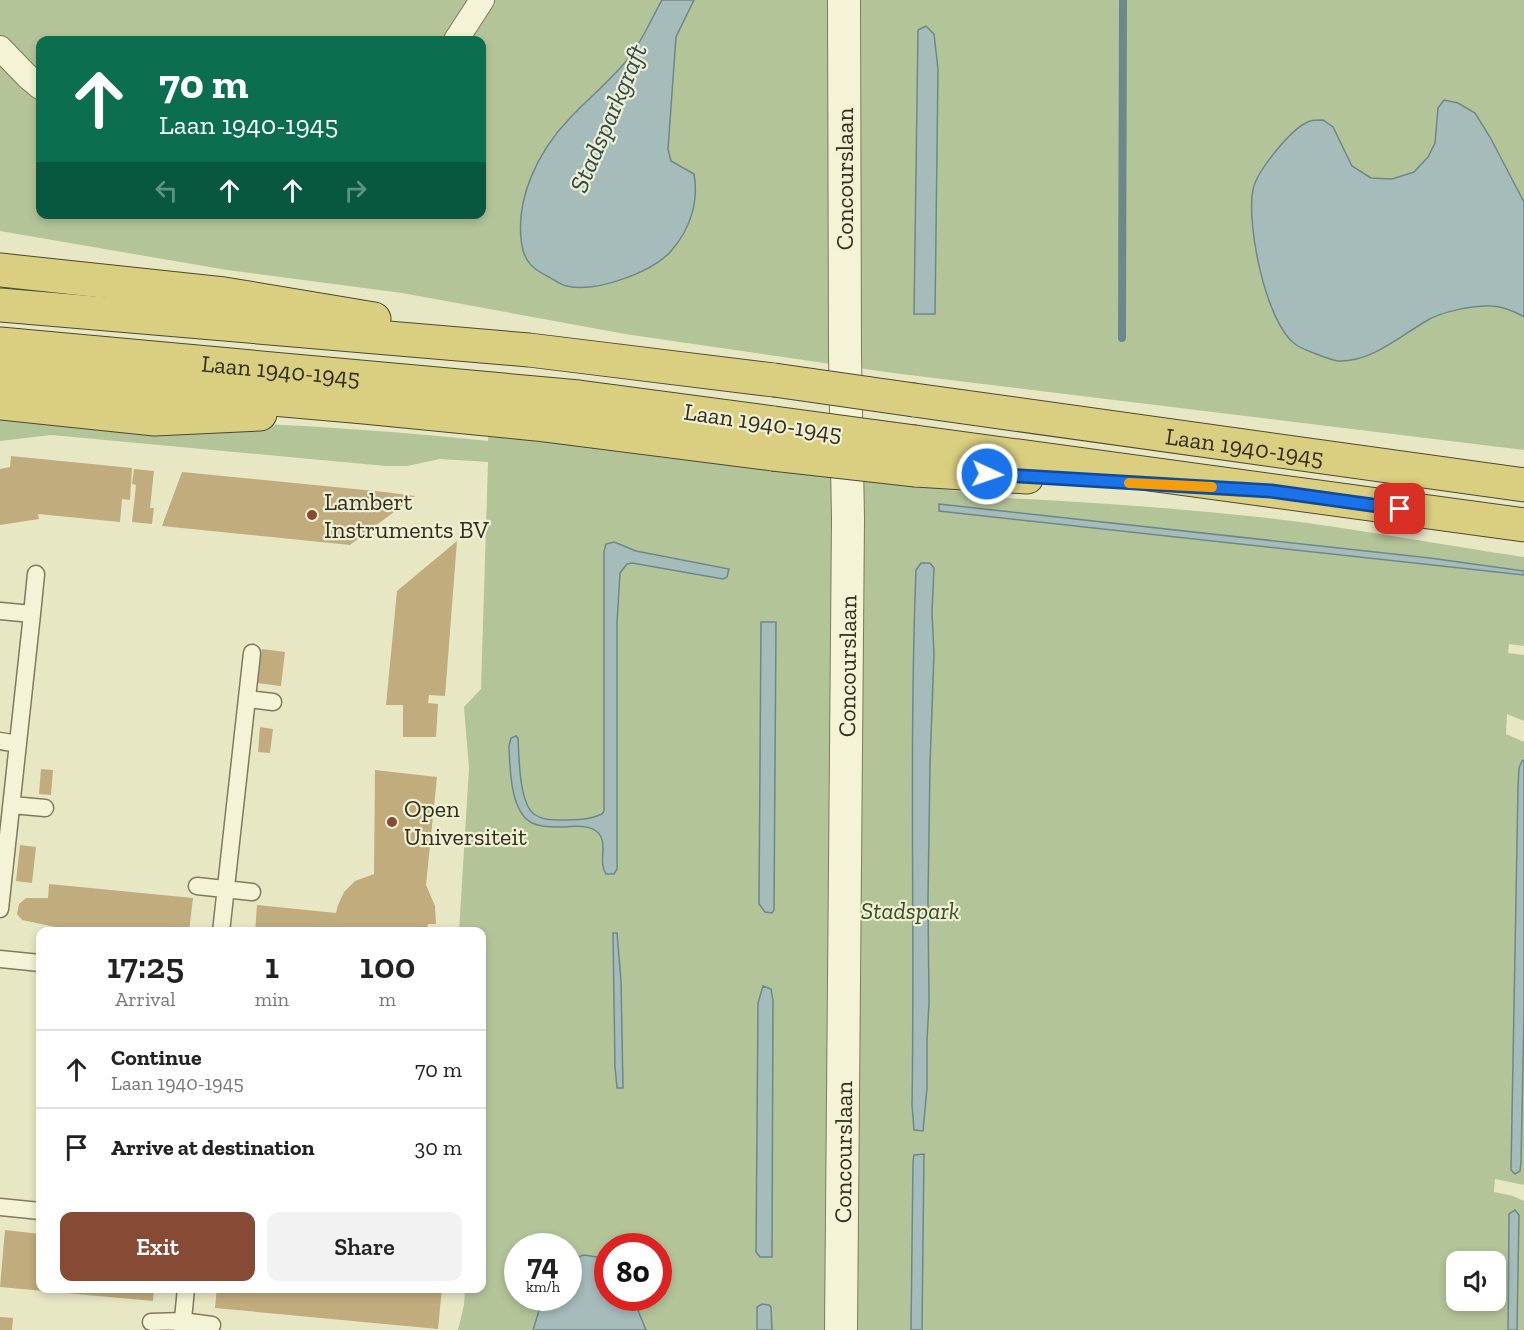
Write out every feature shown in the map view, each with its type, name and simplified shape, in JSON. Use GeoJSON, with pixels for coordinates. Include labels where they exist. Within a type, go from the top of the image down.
{"type":"FeatureCollection","features":[{"type":"Feature","properties":{"kind":"highway"},"geometry":{"type":"LineString","coordinates":[[0,270],[146,284],[328,310],[529,350]]}},
{"type":"Feature","properties":{"kind":"highway","name":"Laan 1940-1945"},"geometry":{"type":"LineString","coordinates":[[0,305],[529,350],[774,380],[1524,485]]}},
{"type":"Feature","properties":{"kind":"highway","name":"Laan 1940-1945"},"geometry":{"type":"LineString","coordinates":[[0,344],[568,396],[773,439],[915,456],[1271,491],[1524,525]]}},
{"type":"Feature","properties":{"kind":"highway"},"geometry":{"type":"LineString","coordinates":[[0,375],[536,424],[773,439]]}},
{"type":"Feature","properties":{"kind":"highway"},"geometry":{"type":"LineString","coordinates":[[0,403],[154,419],[364,407]]}},
{"type":"Feature","properties":{"kind":"street"},"geometry":{"type":"LineString","coordinates":[[459,36],[482,0]]}},
{"type":"Feature","properties":{"kind":"street","name":"Concourslaan"},"geometry":{"type":"LineString","coordinates":[[841,1330],[848,518],[844,299],[844,0]]}},
{"type":"Feature","properties":{"kind":"street"},"geometry":{"type":"LineString","coordinates":[[0,48],[36,84]]}},
{"type":"Feature","properties":{"kind":"lane"},"geometry":{"type":"LineString","coordinates":[[0,909],[2,873],[12,805],[36,574]]}},
{"type":"Feature","properties":{"kind":"lane"},"geometry":{"type":"LineString","coordinates":[[0,610],[32,614]]}},
{"type":"Feature","properties":{"kind":"lane"},"geometry":{"type":"LineString","coordinates":[[222,927],[252,653]]}},
{"type":"Feature","properties":{"kind":"lane"},"geometry":{"type":"LineString","coordinates":[[247,699],[273,702]]}},
{"type":"Feature","properties":{"kind":"lane"},"geometry":{"type":"LineString","coordinates":[[0,741],[18,744]]}},
{"type":"Feature","properties":{"kind":"lane"},"geometry":{"type":"LineString","coordinates":[[12,805],[45,808]]}},
{"type":"Feature","properties":{"kind":"lane"},"geometry":{"type":"LineString","coordinates":[[197,886],[252,891]]}},
{"type":"Feature","properties":{"kind":"lane"},"geometry":{"type":"LineString","coordinates":[[0,959],[36,963]]}},
{"type":"Feature","properties":{"kind":"lane"},"geometry":{"type":"LineString","coordinates":[[0,1207],[36,1211]]}},
{"type":"Feature","properties":{"kind":"lane"},"geometry":{"type":"LineString","coordinates":[[182,1326],[185,1293]]}},
{"type":"Feature","properties":{"kind":"lane"},"geometry":{"type":"LineString","coordinates":[[152,1322],[182,1326],[212,1325]]}},
{"type":"Feature","properties":{"kind":"green space"},"geometry":{"type":"Polygon","coordinates":[[[0,0],[1524,0],[1524,450],[893,373],[625,334],[402,293],[227,270],[0,231],[0,0]]]}},
{"type":"Feature","properties":{"kind":"green space","name":"Stadspark"},"geometry":{"type":"Polygon","coordinates":[[[0,414],[305,426],[488,441],[489,422],[1005,498],[1259,517],[1524,557],[1524,571],[1424,558],[1524,575],[1524,646],[1509,644],[1508,653],[1524,655],[1524,721],[1507,714],[1506,734],[1524,742],[1524,760],[1521,761],[1519,768],[1518,787],[1511,1172],[1521,1162],[1524,1014],[1524,1185],[1495,1179],[1494,1192],[1524,1201],[1524,1330],[1517,1330],[1519,1215],[1509,1214],[1508,1330],[458,1330],[465,1293],[486,1293],[486,927],[459,927],[469,768],[464,707],[481,689],[488,462],[440,459],[407,466],[386,466],[51,435],[0,441],[0,414]]]}},
{"type":"Feature","properties":{"kind":"water","name":"Stadsparkgraft"},"geometry":{"type":"Polygon","coordinates":[[[662,0],[694,0],[676,37],[668,149],[671,161],[694,174],[695,195],[692,215],[684,233],[672,250],[652,266],[608,283],[579,287],[565,285],[538,271],[525,256],[520,229],[525,194],[548,145],[570,118],[628,59],[662,0]]]}},
{"type":"Feature","properties":{"kind":"water"},"geometry":{"type":"Polygon","coordinates":[[[926,26],[934,34],[938,69],[935,314],[914,314],[918,30],[926,26]]]}},
{"type":"Feature","properties":{"kind":"water"},"geometry":{"type":"Polygon","coordinates":[[[1444,100],[1458,103],[1475,113],[1524,202],[1524,317],[1494,306],[1449,312],[1428,320],[1374,353],[1350,360],[1334,360],[1298,346],[1285,333],[1275,316],[1260,272],[1252,206],[1253,190],[1261,172],[1294,132],[1310,121],[1323,120],[1333,127],[1352,166],[1371,178],[1392,179],[1414,172],[1428,157],[1435,143],[1438,108],[1444,100]]]}},
{"type":"Feature","properties":{"kind":"water"},"geometry":{"type":"Polygon","coordinates":[[[939,504],[1430,558],[1524,571],[1524,575],[939,511],[939,504]]]}},
{"type":"Feature","properties":{"kind":"water"},"geometry":{"type":"Polygon","coordinates":[[[614,542],[636,551],[729,569],[727,577],[723,579],[632,563],[627,564],[620,573],[617,623],[617,869],[614,874],[606,874],[603,864],[602,840],[596,831],[581,826],[540,826],[525,817],[515,800],[509,746],[511,738],[516,736],[525,800],[534,814],[551,820],[577,820],[602,814],[604,811],[604,551],[606,544],[614,542]]]}},
{"type":"Feature","properties":{"kind":"water"},"geometry":{"type":"Polygon","coordinates":[[[921,563],[930,563],[934,568],[928,901],[929,1003],[927,1088],[923,1131],[914,1130],[912,1105],[914,637],[916,570],[921,563]]]}},
{"type":"Feature","properties":{"kind":"water"},"geometry":{"type":"Polygon","coordinates":[[[761,622],[776,622],[774,910],[772,913],[765,912],[759,904],[761,622]]]}},
{"type":"Feature","properties":{"kind":"water"},"geometry":{"type":"Polygon","coordinates":[[[1524,760],[1524,1014],[1521,1162],[1520,1171],[1515,1174],[1511,1170],[1518,787],[1519,768],[1524,760]]]}},
{"type":"Feature","properties":{"kind":"water"},"geometry":{"type":"Polygon","coordinates":[[[613,933],[617,933],[621,981],[623,1088],[617,1088],[615,1067],[613,933]]]}},
{"type":"Feature","properties":{"kind":"water"},"geometry":{"type":"Polygon","coordinates":[[[763,986],[771,989],[773,1001],[772,1257],[760,1257],[756,1252],[758,1003],[763,986]]]}},
{"type":"Feature","properties":{"kind":"water"},"geometry":{"type":"Polygon","coordinates":[[[924,1154],[922,1330],[911,1330],[913,1161],[914,1155],[924,1154]]]}},
{"type":"Feature","properties":{"kind":"water"},"geometry":{"type":"Polygon","coordinates":[[[1515,1210],[1519,1215],[1517,1330],[1508,1330],[1509,1214],[1515,1210]]]}},
{"type":"Feature","properties":{"kind":"water"},"geometry":{"type":"Polygon","coordinates":[[[582,1256],[594,1257],[594,1311],[638,1311],[646,1330],[533,1330],[539,1311],[582,1311],[582,1256]]]}},
{"type":"Feature","properties":{"kind":"water"},"geometry":{"type":"Polygon","coordinates":[[[762,1304],[771,1307],[772,1330],[757,1330],[757,1307],[762,1304]]]}},
{"type":"Feature","properties":{"kind":"building"},"geometry":{"type":"Polygon","coordinates":[[[11,456],[132,468],[130,500],[122,499],[120,522],[38,514],[39,519],[0,525],[0,469],[10,467],[11,456]]]}},
{"type":"Feature","properties":{"kind":"building"},"geometry":{"type":"Polygon","coordinates":[[[134,469],[154,471],[150,508],[154,508],[152,524],[132,522],[136,485],[132,484],[134,469]]]}},
{"type":"Feature","properties":{"kind":"building"},"geometry":{"type":"Polygon","coordinates":[[[182,472],[415,496],[350,545],[162,526],[182,472]]]}},
{"type":"Feature","properties":{"kind":"building"},"geometry":{"type":"Polygon","coordinates":[[[457,541],[445,696],[429,695],[428,703],[438,704],[436,737],[403,737],[403,705],[386,705],[397,591],[457,541]]]}},
{"type":"Feature","properties":{"kind":"building"},"geometry":{"type":"Polygon","coordinates":[[[262,649],[285,652],[281,686],[257,683],[262,649]]]}},
{"type":"Feature","properties":{"kind":"building"},"geometry":{"type":"Polygon","coordinates":[[[260,727],[273,729],[270,753],[258,752],[260,727]]]}},
{"type":"Feature","properties":{"kind":"building"},"geometry":{"type":"Polygon","coordinates":[[[41,769],[53,770],[51,795],[39,794],[41,769]]]}},
{"type":"Feature","properties":{"kind":"building"},"geometry":{"type":"Polygon","coordinates":[[[375,770],[437,777],[426,885],[435,906],[436,924],[428,924],[427,927],[255,927],[257,905],[336,913],[344,892],[355,881],[374,874],[375,770]]]}},
{"type":"Feature","properties":{"kind":"building"},"geometry":{"type":"Polygon","coordinates":[[[20,845],[36,847],[32,883],[16,881],[20,845]]]}},
{"type":"Feature","properties":{"kind":"building"},"geometry":{"type":"Polygon","coordinates":[[[49,884],[193,898],[190,927],[55,927],[22,920],[17,914],[19,904],[26,898],[48,898],[49,884]]]}},
{"type":"Feature","properties":{"kind":"building"},"geometry":{"type":"Polygon","coordinates":[[[5,1230],[36,1234],[36,1290],[0,1287],[5,1230]]]}},
{"type":"Feature","properties":{"kind":"building"},"geometry":{"type":"Polygon","coordinates":[[[66,1293],[154,1293],[153,1301],[66,1293]]]}},
{"type":"Feature","properties":{"kind":"building"},"geometry":{"type":"Polygon","coordinates":[[[216,1293],[442,1293],[438,1329],[215,1308],[216,1293]]]}},
{"type":"Feature","properties":{"kind":"building"},"geometry":{"type":"Polygon","coordinates":[[[0,1317],[13,1318],[12,1330],[0,1330],[0,1317]]]}},
{"type":"Feature","properties":{"kind":"waterway"},"geometry":{"type":"LineString","coordinates":[[1122,338],[1123,0]]}},
{"type":"Feature","properties":{"kind":"slow traffic"},"geometry":{"type":"LineString","coordinates":[[1129,483],[1212,487]]}},
{"type":"Feature","properties":{"kind":"place","name":"Lambert Instruments BV"},"geometry":{"type":"Point","coordinates":[312,515]}},
{"type":"Feature","properties":{"kind":"place","name":"Open Universiteit"},"geometry":{"type":"Point","coordinates":[392,822]}},
{"type":"Feature","properties":{"kind":"route"},"geometry":{"type":"LineString","coordinates":[[987,474],[1271,491],[1400,509]]}}]}
